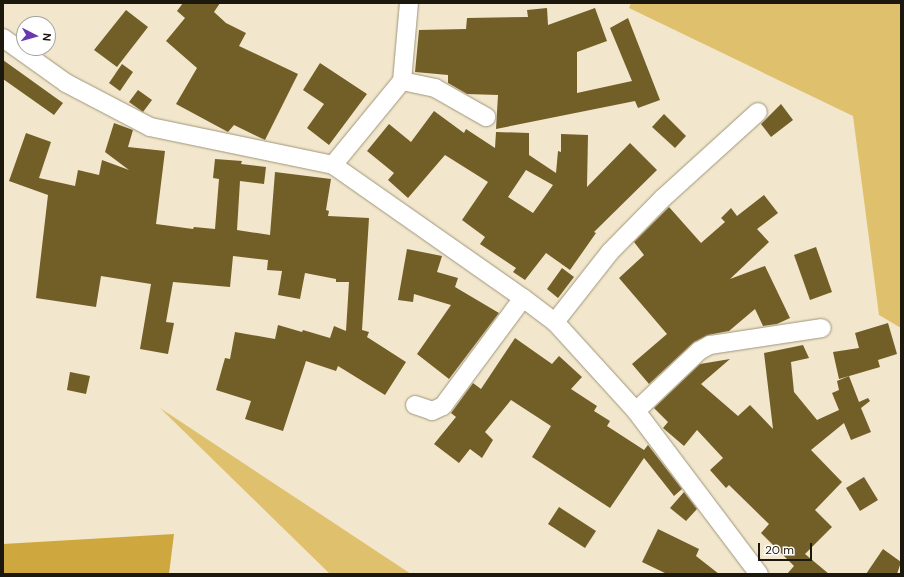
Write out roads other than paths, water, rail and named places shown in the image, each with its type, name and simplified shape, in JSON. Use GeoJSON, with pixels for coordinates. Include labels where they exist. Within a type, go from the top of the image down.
{"type":"FeatureCollection","features":[{"type":"Feature","properties":{"kind":"street"},"geometry":{"type":"LineString","coordinates":[[333,165],[402,82],[408,3]]}},
{"type":"Feature","properties":{"kind":"street"},"geometry":{"type":"LineString","coordinates":[[3,38],[66,83],[150,127],[333,165],[523,298],[556,322],[636,411],[759,574]]}},
{"type":"Feature","properties":{"kind":"street"},"geometry":{"type":"LineString","coordinates":[[402,82],[435,88],[486,117]]}},
{"type":"Feature","properties":{"kind":"street"},"geometry":{"type":"LineString","coordinates":[[556,322],[610,252],[663,198],[758,112]]}},
{"type":"Feature","properties":{"kind":"street"},"geometry":{"type":"LineString","coordinates":[[415,405],[432,411],[444,406],[523,298]]}},
{"type":"Feature","properties":{"kind":"street"},"geometry":{"type":"LineString","coordinates":[[636,411],[699,351],[710,345],[822,328]]}}]}
